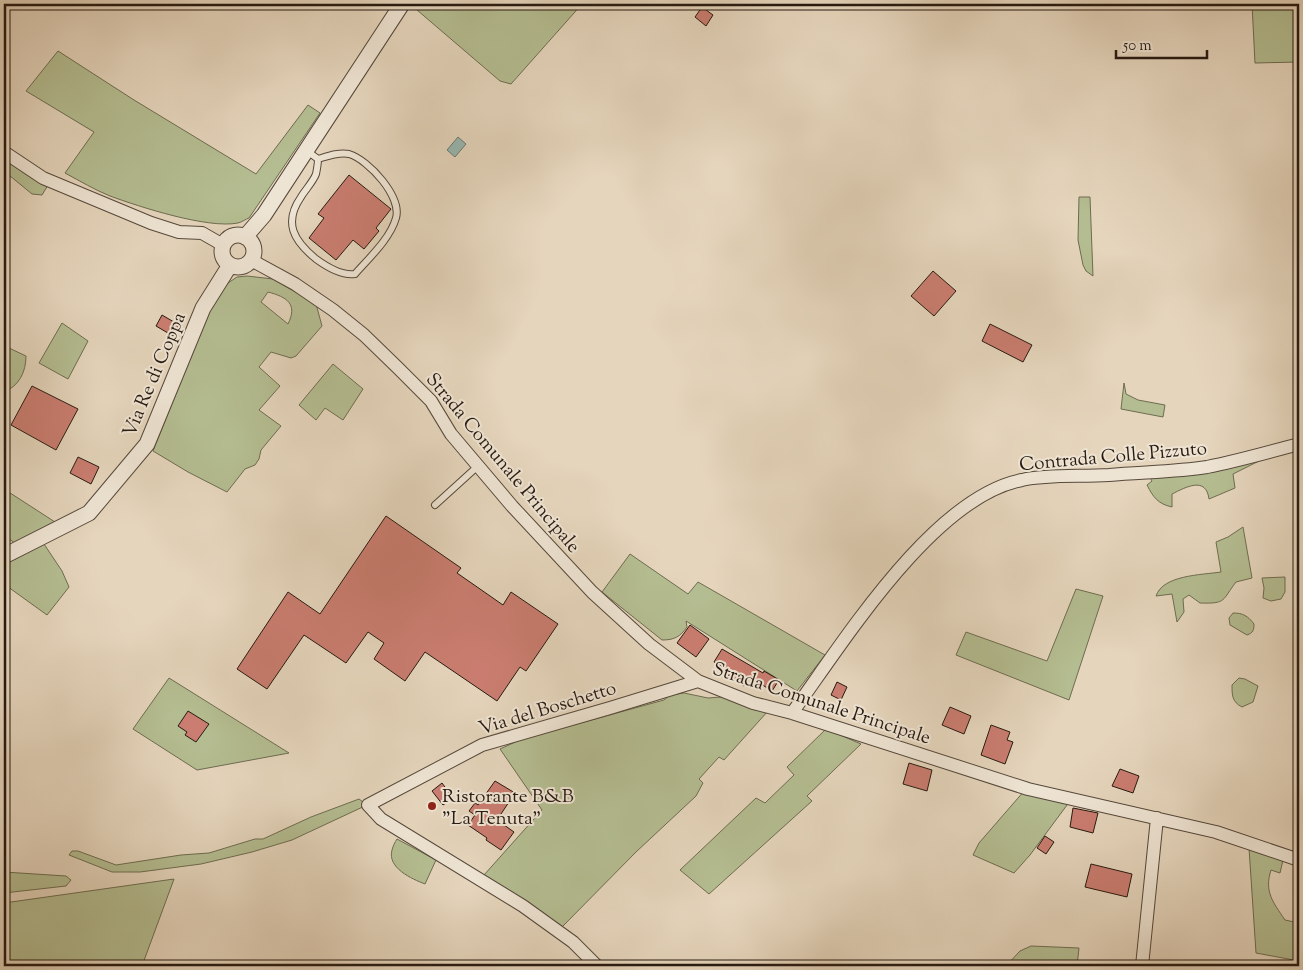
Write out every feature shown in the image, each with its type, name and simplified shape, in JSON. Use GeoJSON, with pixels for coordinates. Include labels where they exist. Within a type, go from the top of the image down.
{"type":"FeatureCollection","features":[{"type":"Feature","properties":{"kind":"street"},"geometry":{"type":"LineString","coordinates":[[245,237],[312,154],[402,4]]}},
{"type":"Feature","properties":{"kind":"street"},"geometry":{"type":"LineString","coordinates":[[4,152],[43,178],[151,223],[179,232],[202,233],[223,244]]}},
{"type":"Feature","properties":{"kind":"street"},"geometry":{"type":"LineString","coordinates":[[233,236],[245,237],[253,245],[254,253],[251,260],[244,266],[234,267],[226,262],[222,254],[223,244],[233,236]]}},
{"type":"Feature","properties":{"kind":"street","name":"Strada Comunale Principale"},"geometry":{"type":"LineString","coordinates":[[251,260],[294,284],[333,310],[364,335],[431,401],[451,434],[512,506],[592,592],[649,644],[698,681],[752,703],[792,713],[1028,789],[1216,832],[1299,860]]}},
{"type":"Feature","properties":{"kind":"street","name":"Via Re di Coppa"},"geometry":{"type":"LineString","coordinates":[[4,556],[89,513],[147,444],[203,308],[230,265]]}},
{"type":"Feature","properties":{"kind":"street","name":"Contrada Colle Pizzuto"},"geometry":{"type":"LineString","coordinates":[[792,713],[888,582],[940,527],[966,505],[992,489],[1021,480],[1044,477],[1084,477],[1206,467],[1299,444]]}},
{"type":"Feature","properties":{"kind":"street","name":"Via del Boschetto"},"geometry":{"type":"LineString","coordinates":[[597,966],[573,942],[524,906],[381,819],[368,805],[482,745],[698,681]]}},
{"type":"Feature","properties":{"kind":"street"},"geometry":{"type":"LineString","coordinates":[[1142,966],[1157,818]]}},
{"type":"Feature","properties":{"kind":"lane"},"geometry":{"type":"LineString","coordinates":[[312,154],[349,154],[360,160],[378,176],[390,191],[397,206],[396,218],[389,233],[355,274],[348,275],[318,260],[303,247],[291,229],[291,214],[298,200],[316,175],[312,154]]}},
{"type":"Feature","properties":{"kind":"lane"},"geometry":{"type":"LineString","coordinates":[[435,505],[478,466]]}},
{"type":"Feature","properties":{"kind":"green space"},"geometry":{"type":"Polygon","coordinates":[[[410,4],[582,4],[511,84],[500,81],[410,4]]]}},
{"type":"Feature","properties":{"kind":"green space"},"geometry":{"type":"Polygon","coordinates":[[[1252,4],[1299,4],[1299,62],[1255,63],[1252,4]]]}},
{"type":"Feature","properties":{"kind":"green space"},"geometry":{"type":"Polygon","coordinates":[[[58,51],[134,100],[256,174],[308,105],[320,113],[249,218],[238,223],[225,224],[174,216],[110,196],[65,173],[94,132],[26,91],[58,51]]]}},
{"type":"Feature","properties":{"kind":"green space"},"geometry":{"type":"Polygon","coordinates":[[[4,156],[48,185],[42,195],[32,194],[4,171],[4,156]]]}},
{"type":"Feature","properties":{"kind":"green space"},"geometry":{"type":"Polygon","coordinates":[[[1079,197],[1090,197],[1093,276],[1086,271],[1083,265],[1078,240],[1079,197]]]}},
{"type":"Feature","properties":{"kind":"green space"},"geometry":{"type":"Polygon","coordinates":[[[247,276],[273,279],[316,304],[322,326],[296,356],[291,358],[271,352],[259,367],[280,386],[259,410],[281,426],[261,450],[255,465],[245,469],[227,492],[153,451],[210,308],[225,285],[237,277],[247,276]],[[268,292],[261,302],[288,324],[292,311],[289,302],[281,296],[268,292]]]}},
{"type":"Feature","properties":{"kind":"green space"},"geometry":{"type":"Polygon","coordinates":[[[62,323],[88,341],[68,379],[39,363],[62,323]]]}},
{"type":"Feature","properties":{"kind":"green space"},"geometry":{"type":"Polygon","coordinates":[[[9,348],[26,356],[26,362],[21,378],[14,386],[4,392],[4,353],[9,348]]]}},
{"type":"Feature","properties":{"kind":"green space"},"geometry":{"type":"Polygon","coordinates":[[[333,364],[363,389],[343,420],[325,408],[316,420],[299,405],[333,364]]]}},
{"type":"Feature","properties":{"kind":"green space"},"geometry":{"type":"Polygon","coordinates":[[[1124,383],[1126,394],[1138,400],[1165,405],[1163,417],[1121,409],[1124,383]]]}},
{"type":"Feature","properties":{"kind":"green space"},"geometry":{"type":"Polygon","coordinates":[[[1267,457],[1233,474],[1235,488],[1209,499],[1207,492],[1200,485],[1189,486],[1172,494],[1172,507],[1156,499],[1147,485],[1152,481],[1149,476],[1267,457]]]}},
{"type":"Feature","properties":{"kind":"green space"},"geometry":{"type":"Polygon","coordinates":[[[4,489],[55,522],[16,544],[4,535],[4,489]]]}},
{"type":"Feature","properties":{"kind":"green space"},"geometry":{"type":"Polygon","coordinates":[[[1243,527],[1252,578],[1236,582],[1226,597],[1220,602],[1200,603],[1189,595],[1183,599],[1184,612],[1177,622],[1172,594],[1156,596],[1160,589],[1174,580],[1184,577],[1221,572],[1216,542],[1243,527]]]}},
{"type":"Feature","properties":{"kind":"green space"},"geometry":{"type":"Polygon","coordinates":[[[44,544],[62,571],[69,587],[47,615],[4,584],[4,565],[44,544]]]}},
{"type":"Feature","properties":{"kind":"green space"},"geometry":{"type":"Polygon","coordinates":[[[630,554],[688,594],[698,582],[825,655],[797,691],[686,621],[687,627],[679,636],[673,639],[662,640],[602,592],[630,554]]]}},
{"type":"Feature","properties":{"kind":"green space"},"geometry":{"type":"Polygon","coordinates":[[[1285,577],[1285,592],[1281,599],[1271,601],[1263,598],[1262,578],[1285,577]]]}},
{"type":"Feature","properties":{"kind":"green space"},"geometry":{"type":"Polygon","coordinates":[[[1076,589],[1103,596],[1069,700],[956,655],[966,632],[1047,661],[1076,589]]]}},
{"type":"Feature","properties":{"kind":"green space"},"geometry":{"type":"Polygon","coordinates":[[[1233,613],[1242,614],[1250,619],[1254,624],[1252,632],[1247,635],[1230,625],[1229,618],[1233,613]]]}},
{"type":"Feature","properties":{"kind":"green space"},"geometry":{"type":"Polygon","coordinates":[[[169,678],[289,753],[197,770],[133,729],[169,678]]]}},
{"type":"Feature","properties":{"kind":"green space"},"geometry":{"type":"Polygon","coordinates":[[[1239,678],[1258,686],[1253,702],[1242,707],[1234,700],[1232,692],[1232,685],[1239,678]]]}},
{"type":"Feature","properties":{"kind":"green space"},"geometry":{"type":"Polygon","coordinates":[[[684,693],[708,698],[721,697],[768,711],[724,760],[719,757],[699,779],[703,783],[696,796],[636,852],[562,927],[484,875],[542,810],[500,749],[522,739],[664,700],[670,695],[684,693]]]}},
{"type":"Feature","properties":{"kind":"green space"},"geometry":{"type":"Polygon","coordinates":[[[826,729],[861,744],[807,796],[812,801],[709,894],[680,870],[756,798],[765,803],[794,775],[787,767],[826,729]]]}},
{"type":"Feature","properties":{"kind":"green space"},"geometry":{"type":"Polygon","coordinates":[[[1025,790],[1070,801],[1030,855],[1014,873],[973,855],[979,843],[1025,790]]]}},
{"type":"Feature","properties":{"kind":"green space"},"geometry":{"type":"Polygon","coordinates":[[[359,799],[367,805],[292,840],[201,864],[140,872],[112,872],[69,855],[72,851],[78,851],[116,865],[181,855],[209,853],[255,839],[263,839],[311,817],[359,799]]]}},
{"type":"Feature","properties":{"kind":"green space"},"geometry":{"type":"Polygon","coordinates":[[[397,839],[436,860],[425,884],[402,872],[393,862],[392,850],[397,839]]]}},
{"type":"Feature","properties":{"kind":"green space"},"geometry":{"type":"Polygon","coordinates":[[[1249,848],[1283,860],[1280,873],[1271,870],[1269,891],[1273,902],[1285,920],[1299,923],[1299,961],[1256,953],[1249,848]]]}},
{"type":"Feature","properties":{"kind":"green space"},"geometry":{"type":"Polygon","coordinates":[[[4,872],[66,876],[71,880],[66,886],[4,893],[4,872]]]}},
{"type":"Feature","properties":{"kind":"green space"},"geometry":{"type":"Polygon","coordinates":[[[174,879],[142,966],[4,966],[4,903],[174,879]]]}},
{"type":"Feature","properties":{"kind":"green space"},"geometry":{"type":"Polygon","coordinates":[[[1031,946],[1079,948],[1077,966],[1006,966],[1020,951],[1031,946]]]}},
{"type":"Feature","properties":{"kind":"water"},"geometry":{"type":"Polygon","coordinates":[[[458,137],[466,144],[455,157],[447,150],[458,137]]]}},
{"type":"Feature","properties":{"kind":"building"},"geometry":{"type":"Polygon","coordinates":[[[702,7],[713,15],[706,26],[695,17],[702,7]]]}},
{"type":"Feature","properties":{"kind":"building"},"geometry":{"type":"Polygon","coordinates":[[[349,175],[391,209],[376,228],[379,231],[364,249],[353,240],[336,260],[309,238],[324,218],[318,214],[349,175]]]}},
{"type":"Feature","properties":{"kind":"building"},"geometry":{"type":"Polygon","coordinates":[[[933,271],[956,291],[934,316],[911,296],[933,271]]]}},
{"type":"Feature","properties":{"kind":"building"},"geometry":{"type":"Polygon","coordinates":[[[162,315],[179,325],[173,336],[156,326],[162,315]]]}},
{"type":"Feature","properties":{"kind":"building"},"geometry":{"type":"Polygon","coordinates":[[[990,324],[1032,345],[1023,362],[982,341],[990,324]]]}},
{"type":"Feature","properties":{"kind":"building"},"geometry":{"type":"Polygon","coordinates":[[[32,386],[78,409],[56,450],[11,425],[32,386]]]}},
{"type":"Feature","properties":{"kind":"building"},"geometry":{"type":"Polygon","coordinates":[[[78,457],[99,467],[91,484],[70,473],[78,457]]]}},
{"type":"Feature","properties":{"kind":"building"},"geometry":{"type":"Polygon","coordinates":[[[386,516],[461,568],[457,573],[503,605],[511,592],[558,624],[526,671],[520,667],[497,701],[425,652],[405,681],[374,659],[384,643],[368,632],[346,663],[304,635],[267,689],[237,669],[288,592],[320,614],[386,516]]]}},
{"type":"Feature","properties":{"kind":"building"},"geometry":{"type":"Polygon","coordinates":[[[690,625],[709,639],[696,657],[677,643],[690,625]]]}},
{"type":"Feature","properties":{"kind":"building"},"geometry":{"type":"Polygon","coordinates":[[[722,649],[779,680],[772,691],[750,677],[744,686],[722,671],[724,668],[714,662],[722,649]]]}},
{"type":"Feature","properties":{"kind":"building"},"geometry":{"type":"Polygon","coordinates":[[[837,682],[847,687],[841,700],[831,695],[837,682]]]}},
{"type":"Feature","properties":{"kind":"building"},"geometry":{"type":"Polygon","coordinates":[[[950,707],[971,716],[964,734],[942,725],[950,707]]]}},
{"type":"Feature","properties":{"kind":"building"},"geometry":{"type":"Polygon","coordinates":[[[188,711],[209,724],[196,742],[185,735],[187,732],[178,726],[188,711]]]}},
{"type":"Feature","properties":{"kind":"building"},"geometry":{"type":"Polygon","coordinates":[[[991,725],[1010,732],[1007,740],[1013,742],[1005,764],[981,755],[991,725]]]}},
{"type":"Feature","properties":{"kind":"building"},"geometry":{"type":"Polygon","coordinates":[[[909,763],[932,770],[927,791],[903,784],[909,763]]]}},
{"type":"Feature","properties":{"kind":"building"},"geometry":{"type":"Polygon","coordinates":[[[1120,769],[1139,776],[1133,793],[1112,786],[1120,769]]]}},
{"type":"Feature","properties":{"kind":"building"},"geometry":{"type":"Polygon","coordinates":[[[495,781],[515,793],[497,820],[514,832],[501,850],[468,825],[475,815],[469,811],[475,803],[478,805],[495,781]]]}},
{"type":"Feature","properties":{"kind":"building"},"geometry":{"type":"Polygon","coordinates":[[[442,783],[453,798],[443,805],[432,791],[442,783]]]}},
{"type":"Feature","properties":{"kind":"building"},"geometry":{"type":"Polygon","coordinates":[[[1073,808],[1098,813],[1093,833],[1070,827],[1073,808]]]}},
{"type":"Feature","properties":{"kind":"building"},"geometry":{"type":"Polygon","coordinates":[[[1045,836],[1054,842],[1046,854],[1037,848],[1045,836]]]}},
{"type":"Feature","properties":{"kind":"building"},"geometry":{"type":"Polygon","coordinates":[[[1091,864],[1132,874],[1127,897],[1085,887],[1091,864]]]}},
{"type":"Feature","properties":{"kind":"place","name":"Ristorante B&B \"La Tenuta\""},"geometry":{"type":"Point","coordinates":[432,806]}}]}
